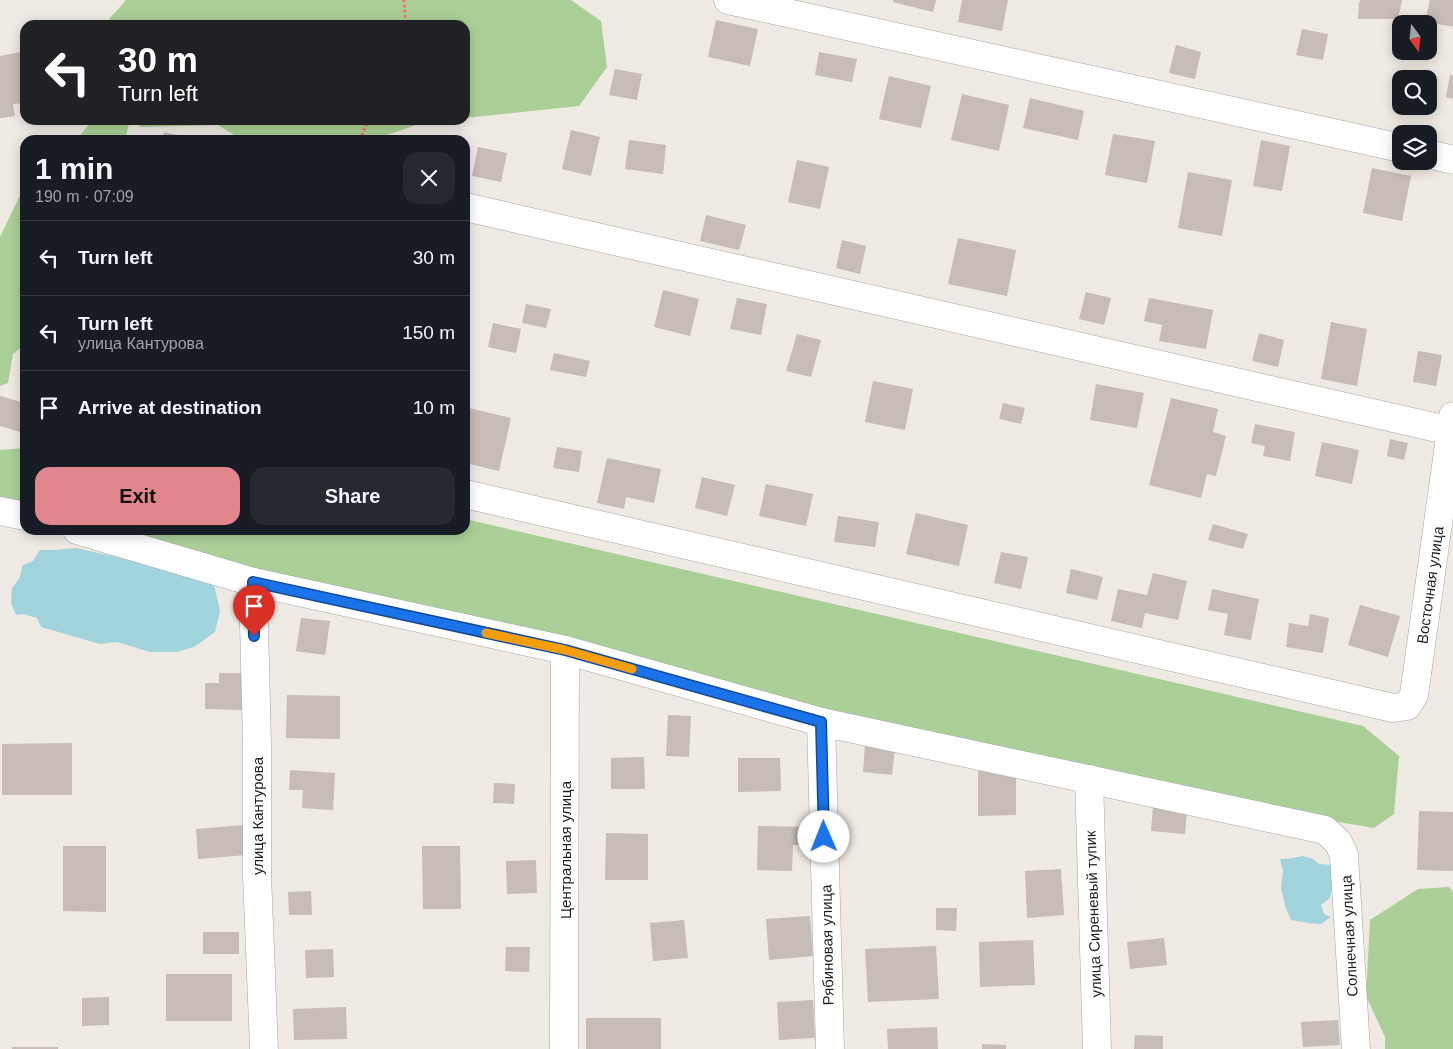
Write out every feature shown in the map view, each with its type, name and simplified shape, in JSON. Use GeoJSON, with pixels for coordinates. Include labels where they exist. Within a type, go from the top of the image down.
{"type":"FeatureCollection","features":[{"type":"Feature","properties":{"kind":"street"},"geometry":{"type":"LineString","coordinates":[[728,0],[1392,146]]}},
{"type":"Feature","properties":{"kind":"street"},"geometry":{"type":"LineString","coordinates":[[1437,156],[1453,160]]}},
{"type":"Feature","properties":{"kind":"street"},"geometry":{"type":"LineString","coordinates":[[470,208],[1452,423]]}},
{"type":"Feature","properties":{"kind":"street","name":"Восточная улица"},"geometry":{"type":"LineString","coordinates":[[470,495],[1393,708],[1407,706],[1414,695],[1452,423]]}},
{"type":"Feature","properties":{"kind":"street"},"geometry":{"type":"LineString","coordinates":[[0,511],[20,515]]}},
{"type":"Feature","properties":{"kind":"street"},"geometry":{"type":"LineString","coordinates":[[94,535],[253,582],[565,650],[821,722],[1089,780]]}},
{"type":"Feature","properties":{"kind":"street","name":"улица Кантурова"},"geometry":{"type":"LineString","coordinates":[[253,582],[257,745],[257,875],[264,1049]]}},
{"type":"Feature","properties":{"kind":"street","name":"Центральная улица"},"geometry":{"type":"LineString","coordinates":[[564,1049],[565,650]]}},
{"type":"Feature","properties":{"kind":"street","name":"Рябиновая улица"},"geometry":{"type":"LineString","coordinates":[[821,722],[830,1049]]}},
{"type":"Feature","properties":{"kind":"street","name":"Солнечная улица"},"geometry":{"type":"LineString","coordinates":[[1089,780],[1325,830],[1338,842],[1344,855],[1356,1049]]}},
{"type":"Feature","properties":{"kind":"street","name":"улица Сиреневый тупик"},"geometry":{"type":"LineString","coordinates":[[1089,780],[1097,1049]]}},
{"type":"Feature","properties":{"kind":"path"},"geometry":{"type":"LineString","coordinates":[[404,0],[406,20]]}},
{"type":"Feature","properties":{"kind":"green space"},"geometry":{"type":"Polygon","coordinates":[[[126,0],[571,0],[601,21],[607,67],[579,106],[470,117],[470,20],[108,20],[126,0]]]}},
{"type":"Feature","properties":{"kind":"green space"},"geometry":{"type":"Polygon","coordinates":[[[89,125],[129,125],[126,135],[80,135],[89,125]]]}},
{"type":"Feature","properties":{"kind":"green space"},"geometry":{"type":"Polygon","coordinates":[[[139,125],[218,125],[140,127],[139,125]]]}},
{"type":"Feature","properties":{"kind":"green space"},"geometry":{"type":"Polygon","coordinates":[[[218,125],[416,125],[387,135],[234,135],[218,125]]]}},
{"type":"Feature","properties":{"kind":"green space"},"geometry":{"type":"Polygon","coordinates":[[[20,195],[20,348],[13,354],[8,383],[0,386],[0,237],[20,195]]]}},
{"type":"Feature","properties":{"kind":"green space"},"geometry":{"type":"Polygon","coordinates":[[[20,448],[20,509],[0,507],[0,450],[20,448]]]}},
{"type":"Feature","properties":{"kind":"green space"},"geometry":{"type":"Polygon","coordinates":[[[470,520],[1363,726],[1399,756],[1394,814],[1374,828],[1214,801],[264,580],[129,535],[470,535],[470,520]]]}},
{"type":"Feature","properties":{"kind":"green space"},"geometry":{"type":"Polygon","coordinates":[[[1449,887],[1453,892],[1453,1049],[1385,1049],[1385,1037],[1366,996],[1370,920],[1418,889],[1449,887]]]}},
{"type":"Feature","properties":{"kind":"water"},"geometry":{"type":"Polygon","coordinates":[[[76,548],[179,571],[214,585],[220,611],[215,632],[194,647],[177,652],[150,652],[117,642],[100,644],[41,627],[37,618],[23,614],[16,615],[11,603],[12,588],[19,579],[23,565],[33,561],[40,550],[76,548]]]}},
{"type":"Feature","properties":{"kind":"water"},"geometry":{"type":"Polygon","coordinates":[[[1303,856],[1313,859],[1319,864],[1331,865],[1335,872],[1330,898],[1321,905],[1324,914],[1331,917],[1321,924],[1291,920],[1286,908],[1281,889],[1283,871],[1280,859],[1303,856]]]}},
{"type":"Feature","properties":{"kind":"building"},"geometry":{"type":"Polygon","coordinates":[[[893,0],[936,0],[933,12],[893,2],[893,0]]]}},
{"type":"Feature","properties":{"kind":"building"},"geometry":{"type":"Polygon","coordinates":[[[962,0],[1008,0],[1002,31],[958,22],[962,0]]]}},
{"type":"Feature","properties":{"kind":"building"},"geometry":{"type":"Polygon","coordinates":[[[1361,0],[1402,0],[1399,15],[1392,15],[1392,19],[1358,19],[1359,2],[1361,0]]]}},
{"type":"Feature","properties":{"kind":"building"},"geometry":{"type":"Polygon","coordinates":[[[1430,0],[1453,0],[1453,27],[1438,24],[1438,15],[1426,15],[1430,0]]]}},
{"type":"Feature","properties":{"kind":"building"},"geometry":{"type":"Polygon","coordinates":[[[716,20],[758,29],[750,66],[708,57],[716,20]]]}},
{"type":"Feature","properties":{"kind":"building"},"geometry":{"type":"Polygon","coordinates":[[[1302,29],[1328,34],[1323,60],[1296,55],[1302,29]]]}},
{"type":"Feature","properties":{"kind":"building"},"geometry":{"type":"Polygon","coordinates":[[[1176,45],[1201,52],[1195,79],[1169,73],[1176,45]]]}},
{"type":"Feature","properties":{"kind":"building"},"geometry":{"type":"Polygon","coordinates":[[[20,52],[20,103],[13,104],[15,116],[0,118],[0,56],[20,52]]]}},
{"type":"Feature","properties":{"kind":"building"},"geometry":{"type":"Polygon","coordinates":[[[819,52],[857,59],[852,82],[815,75],[819,52]]]}},
{"type":"Feature","properties":{"kind":"building"},"geometry":{"type":"Polygon","coordinates":[[[615,69],[642,74],[637,100],[609,95],[615,69]]]}},
{"type":"Feature","properties":{"kind":"building"},"geometry":{"type":"Polygon","coordinates":[[[1450,75],[1453,75],[1453,99],[1446,97],[1450,75]]]}},
{"type":"Feature","properties":{"kind":"building"},"geometry":{"type":"Polygon","coordinates":[[[889,76],[931,86],[921,128],[879,119],[889,76]]]}},
{"type":"Feature","properties":{"kind":"building"},"geometry":{"type":"Polygon","coordinates":[[[962,94],[1009,105],[999,151],[951,140],[962,94]]]}},
{"type":"Feature","properties":{"kind":"building"},"geometry":{"type":"Polygon","coordinates":[[[1030,98],[1084,111],[1078,140],[1023,128],[1030,98]]]}},
{"type":"Feature","properties":{"kind":"building"},"geometry":{"type":"Polygon","coordinates":[[[571,130],[600,137],[591,176],[562,169],[571,130]]]}},
{"type":"Feature","properties":{"kind":"building"},"geometry":{"type":"Polygon","coordinates":[[[164,132],[177,135],[163,135],[164,132]]]}},
{"type":"Feature","properties":{"kind":"building"},"geometry":{"type":"Polygon","coordinates":[[[1113,134],[1155,141],[1147,183],[1105,175],[1113,134]]]}},
{"type":"Feature","properties":{"kind":"building"},"geometry":{"type":"Polygon","coordinates":[[[629,140],[666,145],[663,174],[625,169],[629,140]]]}},
{"type":"Feature","properties":{"kind":"building"},"geometry":{"type":"Polygon","coordinates":[[[1261,140],[1290,146],[1282,191],[1253,186],[1261,140]]]}},
{"type":"Feature","properties":{"kind":"building"},"geometry":{"type":"Polygon","coordinates":[[[478,147],[507,153],[501,182],[472,176],[478,147]]]}},
{"type":"Feature","properties":{"kind":"building"},"geometry":{"type":"Polygon","coordinates":[[[797,160],[829,167],[820,209],[788,202],[797,160]]]}},
{"type":"Feature","properties":{"kind":"building"},"geometry":{"type":"Polygon","coordinates":[[[1372,168],[1411,176],[1402,221],[1363,213],[1372,168]]]}},
{"type":"Feature","properties":{"kind":"building"},"geometry":{"type":"Polygon","coordinates":[[[1188,172],[1232,180],[1222,236],[1178,228],[1188,172]]]}},
{"type":"Feature","properties":{"kind":"building"},"geometry":{"type":"Polygon","coordinates":[[[706,215],[746,225],[739,250],[700,241],[706,215]]]}},
{"type":"Feature","properties":{"kind":"building"},"geometry":{"type":"Polygon","coordinates":[[[958,238],[1016,250],[1007,296],[948,284],[958,238]]]}},
{"type":"Feature","properties":{"kind":"building"},"geometry":{"type":"Polygon","coordinates":[[[842,240],[866,246],[860,274],[836,268],[842,240]]]}},
{"type":"Feature","properties":{"kind":"building"},"geometry":{"type":"Polygon","coordinates":[[[663,290],[699,299],[690,336],[654,327],[663,290]]]}},
{"type":"Feature","properties":{"kind":"building"},"geometry":{"type":"Polygon","coordinates":[[[1086,292],[1111,298],[1104,325],[1079,319],[1086,292]]]}},
{"type":"Feature","properties":{"kind":"building"},"geometry":{"type":"Polygon","coordinates":[[[737,298],[767,304],[761,335],[730,329],[737,298]]]}},
{"type":"Feature","properties":{"kind":"building"},"geometry":{"type":"Polygon","coordinates":[[[1149,298],[1213,310],[1206,349],[1159,341],[1162,325],[1144,321],[1149,298]]]}},
{"type":"Feature","properties":{"kind":"building"},"geometry":{"type":"Polygon","coordinates":[[[526,304],[551,309],[546,328],[522,323],[526,304]]]}},
{"type":"Feature","properties":{"kind":"building"},"geometry":{"type":"Polygon","coordinates":[[[1331,322],[1367,329],[1357,386],[1321,379],[1331,322]]]}},
{"type":"Feature","properties":{"kind":"building"},"geometry":{"type":"Polygon","coordinates":[[[493,323],[521,329],[516,353],[488,347],[493,323]]]}},
{"type":"Feature","properties":{"kind":"building"},"geometry":{"type":"Polygon","coordinates":[[[1259,333],[1284,340],[1278,367],[1252,361],[1259,333]]]}},
{"type":"Feature","properties":{"kind":"building"},"geometry":{"type":"Polygon","coordinates":[[[797,334],[821,340],[811,377],[786,371],[797,334]]]}},
{"type":"Feature","properties":{"kind":"building"},"geometry":{"type":"Polygon","coordinates":[[[1418,351],[1442,355],[1436,386],[1413,382],[1418,351]]]}},
{"type":"Feature","properties":{"kind":"building"},"geometry":{"type":"Polygon","coordinates":[[[554,353],[590,361],[586,377],[550,370],[554,353]]]}},
{"type":"Feature","properties":{"kind":"building"},"geometry":{"type":"Polygon","coordinates":[[[873,381],[913,389],[905,430],[865,422],[873,381]]]}},
{"type":"Feature","properties":{"kind":"building"},"geometry":{"type":"Polygon","coordinates":[[[1096,384],[1144,393],[1137,428],[1090,420],[1096,384]]]}},
{"type":"Feature","properties":{"kind":"building"},"geometry":{"type":"Polygon","coordinates":[[[0,396],[20,402],[20,432],[0,426],[0,396]]]}},
{"type":"Feature","properties":{"kind":"building"},"geometry":{"type":"Polygon","coordinates":[[[1171,398],[1218,409],[1213,432],[1226,436],[1216,476],[1207,474],[1201,498],[1149,485],[1171,398]]]}},
{"type":"Feature","properties":{"kind":"building"},"geometry":{"type":"Polygon","coordinates":[[[1003,403],[1025,408],[1021,424],[999,419],[1003,403]]]}},
{"type":"Feature","properties":{"kind":"building"},"geometry":{"type":"Polygon","coordinates":[[[470,408],[511,418],[499,471],[470,464],[470,408]]]}},
{"type":"Feature","properties":{"kind":"building"},"geometry":{"type":"Polygon","coordinates":[[[1255,424],[1295,432],[1290,461],[1263,456],[1265,446],[1251,443],[1255,424]]]}},
{"type":"Feature","properties":{"kind":"building"},"geometry":{"type":"Polygon","coordinates":[[[1390,439],[1408,443],[1404,460],[1387,456],[1390,439]]]}},
{"type":"Feature","properties":{"kind":"building"},"geometry":{"type":"Polygon","coordinates":[[[1322,442],[1359,450],[1352,484],[1315,476],[1322,442]]]}},
{"type":"Feature","properties":{"kind":"building"},"geometry":{"type":"Polygon","coordinates":[[[557,447],[582,451],[579,472],[553,468],[557,447]]]}},
{"type":"Feature","properties":{"kind":"building"},"geometry":{"type":"Polygon","coordinates":[[[607,458],[661,469],[654,503],[626,497],[624,509],[597,503],[607,458]]]}},
{"type":"Feature","properties":{"kind":"building"},"geometry":{"type":"Polygon","coordinates":[[[702,477],[735,485],[727,516],[695,508],[702,477]]]}},
{"type":"Feature","properties":{"kind":"building"},"geometry":{"type":"Polygon","coordinates":[[[766,484],[813,494],[806,526],[759,516],[766,484]]]}},
{"type":"Feature","properties":{"kind":"building"},"geometry":{"type":"Polygon","coordinates":[[[916,513],[968,525],[959,566],[906,554],[916,513]]]}},
{"type":"Feature","properties":{"kind":"building"},"geometry":{"type":"Polygon","coordinates":[[[838,516],[879,522],[875,547],[834,542],[838,516]]]}},
{"type":"Feature","properties":{"kind":"building"},"geometry":{"type":"Polygon","coordinates":[[[1213,524],[1248,534],[1243,549],[1208,540],[1213,524]]]}},
{"type":"Feature","properties":{"kind":"building"},"geometry":{"type":"Polygon","coordinates":[[[1001,552],[1028,557],[1021,589],[994,583],[1001,552]]]}},
{"type":"Feature","properties":{"kind":"building"},"geometry":{"type":"Polygon","coordinates":[[[1071,569],[1103,577],[1097,600],[1066,593],[1071,569]]]}},
{"type":"Feature","properties":{"kind":"building"},"geometry":{"type":"Polygon","coordinates":[[[1153,573],[1187,581],[1178,620],[1145,613],[1142,628],[1111,621],[1118,589],[1147,595],[1153,573]]]}},
{"type":"Feature","properties":{"kind":"building"},"geometry":{"type":"Polygon","coordinates":[[[1212,589],[1259,599],[1251,640],[1224,635],[1228,614],[1208,610],[1212,589]]]}},
{"type":"Feature","properties":{"kind":"building"},"geometry":{"type":"Polygon","coordinates":[[[1360,605],[1400,616],[1388,657],[1348,645],[1360,605]]]}},
{"type":"Feature","properties":{"kind":"building"},"geometry":{"type":"Polygon","coordinates":[[[1310,614],[1329,618],[1323,653],[1286,647],[1289,623],[1308,626],[1310,614]]]}},
{"type":"Feature","properties":{"kind":"building"},"geometry":{"type":"Polygon","coordinates":[[[301,618],[330,621],[325,655],[296,651],[301,618]]]}},
{"type":"Feature","properties":{"kind":"building"},"geometry":{"type":"Polygon","coordinates":[[[219,673],[244,673],[243,710],[205,709],[205,683],[219,683],[219,673]]]}},
{"type":"Feature","properties":{"kind":"building"},"geometry":{"type":"Polygon","coordinates":[[[287,695],[340,696],[340,739],[286,738],[287,695]]]}},
{"type":"Feature","properties":{"kind":"building"},"geometry":{"type":"Polygon","coordinates":[[[668,715],[691,716],[689,757],[666,756],[668,715]]]}},
{"type":"Feature","properties":{"kind":"building"},"geometry":{"type":"Polygon","coordinates":[[[72,743],[72,795],[2,795],[2,744],[72,743]]]}},
{"type":"Feature","properties":{"kind":"building"},"geometry":{"type":"Polygon","coordinates":[[[865,745],[895,748],[892,775],[863,772],[865,745]]]}},
{"type":"Feature","properties":{"kind":"building"},"geometry":{"type":"Polygon","coordinates":[[[644,757],[645,789],[611,789],[611,758],[644,757]]]}},
{"type":"Feature","properties":{"kind":"building"},"geometry":{"type":"Polygon","coordinates":[[[738,758],[780,758],[781,791],[738,792],[738,758]]]}},
{"type":"Feature","properties":{"kind":"building"},"geometry":{"type":"Polygon","coordinates":[[[290,770],[335,773],[333,810],[302,808],[303,790],[289,790],[290,770]]]}},
{"type":"Feature","properties":{"kind":"building"},"geometry":{"type":"Polygon","coordinates":[[[978,771],[1016,771],[1016,815],[978,816],[978,771]]]}},
{"type":"Feature","properties":{"kind":"building"},"geometry":{"type":"Polygon","coordinates":[[[494,783],[515,784],[514,804],[493,803],[494,783]]]}},
{"type":"Feature","properties":{"kind":"building"},"geometry":{"type":"Polygon","coordinates":[[[1153,807],[1187,810],[1185,834],[1151,831],[1153,807]]]}},
{"type":"Feature","properties":{"kind":"building"},"geometry":{"type":"Polygon","coordinates":[[[1419,811],[1453,812],[1453,871],[1417,870],[1419,811]]]}},
{"type":"Feature","properties":{"kind":"building"},"geometry":{"type":"Polygon","coordinates":[[[244,825],[247,855],[198,859],[196,829],[244,825]]]}},
{"type":"Feature","properties":{"kind":"building"},"geometry":{"type":"Polygon","coordinates":[[[758,826],[807,827],[807,845],[793,845],[792,871],[757,870],[758,826]]]}},
{"type":"Feature","properties":{"kind":"building"},"geometry":{"type":"Polygon","coordinates":[[[606,833],[648,834],[648,880],[605,880],[606,833]]]}},
{"type":"Feature","properties":{"kind":"building"},"geometry":{"type":"Polygon","coordinates":[[[63,846],[106,846],[106,912],[63,911],[63,846]]]}},
{"type":"Feature","properties":{"kind":"building"},"geometry":{"type":"Polygon","coordinates":[[[422,846],[460,846],[461,909],[423,909],[422,846]]]}},
{"type":"Feature","properties":{"kind":"building"},"geometry":{"type":"Polygon","coordinates":[[[536,860],[537,893],[507,894],[506,861],[536,860]]]}},
{"type":"Feature","properties":{"kind":"building"},"geometry":{"type":"Polygon","coordinates":[[[1061,869],[1064,915],[1027,918],[1025,871],[1061,869]]]}},
{"type":"Feature","properties":{"kind":"building"},"geometry":{"type":"Polygon","coordinates":[[[311,891],[312,915],[289,915],[288,892],[311,891]]]}},
{"type":"Feature","properties":{"kind":"building"},"geometry":{"type":"Polygon","coordinates":[[[936,908],[957,908],[956,931],[936,930],[936,908]]]}},
{"type":"Feature","properties":{"kind":"building"},"geometry":{"type":"Polygon","coordinates":[[[810,916],[813,956],[769,960],[766,919],[810,916]]]}},
{"type":"Feature","properties":{"kind":"building"},"geometry":{"type":"Polygon","coordinates":[[[684,920],[688,958],[653,961],[650,923],[684,920]]]}},
{"type":"Feature","properties":{"kind":"building"},"geometry":{"type":"Polygon","coordinates":[[[203,932],[239,932],[239,954],[203,954],[203,932]]]}},
{"type":"Feature","properties":{"kind":"building"},"geometry":{"type":"Polygon","coordinates":[[[1164,938],[1167,965],[1130,969],[1127,942],[1164,938]]]}},
{"type":"Feature","properties":{"kind":"building"},"geometry":{"type":"Polygon","coordinates":[[[1033,940],[1035,985],[980,987],[979,942],[1033,940]]]}},
{"type":"Feature","properties":{"kind":"building"},"geometry":{"type":"Polygon","coordinates":[[[936,946],[939,999],[868,1002],[865,949],[936,946]]]}},
{"type":"Feature","properties":{"kind":"building"},"geometry":{"type":"Polygon","coordinates":[[[506,947],[530,947],[529,972],[505,971],[506,947]]]}},
{"type":"Feature","properties":{"kind":"building"},"geometry":{"type":"Polygon","coordinates":[[[333,949],[334,977],[306,978],[305,950],[333,949]]]}},
{"type":"Feature","properties":{"kind":"building"},"geometry":{"type":"Polygon","coordinates":[[[166,974],[232,974],[232,1021],[166,1021],[166,974]]]}},
{"type":"Feature","properties":{"kind":"building"},"geometry":{"type":"Polygon","coordinates":[[[109,997],[109,1025],[82,1026],[82,998],[109,997]]]}},
{"type":"Feature","properties":{"kind":"building"},"geometry":{"type":"Polygon","coordinates":[[[813,1000],[815,1038],[779,1040],[777,1002],[813,1000]]]}},
{"type":"Feature","properties":{"kind":"building"},"geometry":{"type":"Polygon","coordinates":[[[346,1007],[347,1039],[294,1040],[293,1009],[346,1007]]]}},
{"type":"Feature","properties":{"kind":"building"},"geometry":{"type":"Polygon","coordinates":[[[586,1018],[661,1018],[661,1049],[586,1049],[586,1018]]]}},
{"type":"Feature","properties":{"kind":"building"},"geometry":{"type":"Polygon","coordinates":[[[1338,1020],[1340,1045],[1303,1047],[1301,1022],[1338,1020]]]}},
{"type":"Feature","properties":{"kind":"building"},"geometry":{"type":"Polygon","coordinates":[[[937,1027],[938,1049],[888,1049],[887,1029],[937,1027]]]}},
{"type":"Feature","properties":{"kind":"building"},"geometry":{"type":"Polygon","coordinates":[[[1135,1035],[1163,1036],[1163,1049],[1134,1049],[1135,1035]]]}},
{"type":"Feature","properties":{"kind":"building"},"geometry":{"type":"Polygon","coordinates":[[[982,1044],[1006,1045],[1006,1049],[982,1049],[982,1044]]]}},
{"type":"Feature","properties":{"kind":"building"},"geometry":{"type":"Polygon","coordinates":[[[12,1047],[58,1047],[58,1049],[12,1049],[12,1047]]]}},
{"type":"Feature","properties":{"kind":"slow traffic"},"geometry":{"type":"LineString","coordinates":[[486,633],[565,650],[632,669]]}},
{"type":"Feature","properties":{"kind":"route"},"geometry":{"type":"LineString","coordinates":[[254,636],[253,582],[565,650],[821,722],[824,837]]}}]}
